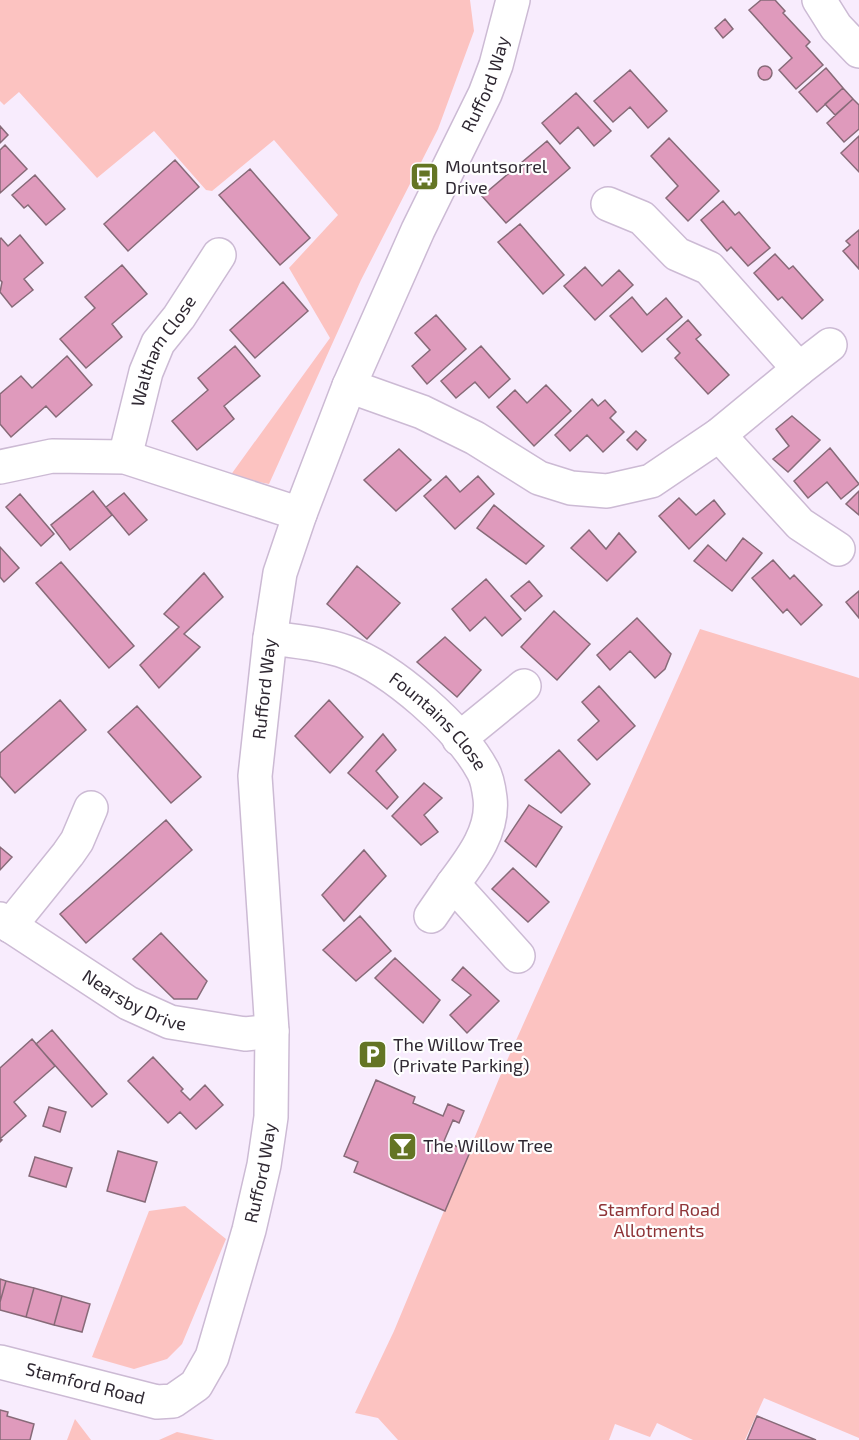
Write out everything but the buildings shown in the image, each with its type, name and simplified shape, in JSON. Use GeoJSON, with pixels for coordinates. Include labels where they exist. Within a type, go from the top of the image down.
{"type":"FeatureCollection","features":[{"type":"Feature","properties":{"kind":"street","name":"Rufford Way"},"geometry":{"type":"LineString","coordinates":[[173,1401],[196,1385],[212,1357],[249,1230],[264,1165],[271,1117],[272,1031],[255,776],[270,638],[280,573],[349,386],[418,230],[485,94],[496,65],[513,0]]}},
{"type":"Feature","properties":{"kind":"street"},"geometry":{"type":"LineString","coordinates":[[819,0],[836,27],[859,51]]}},
{"type":"Feature","properties":{"kind":"street"},"geometry":{"type":"LineString","coordinates":[[608,204],[642,218],[677,254],[709,268],[799,369]]}},
{"type":"Feature","properties":{"kind":"street","name":"Waltham Close"},"geometry":{"type":"LineString","coordinates":[[125,457],[146,372],[158,343],[179,317],[219,255]]}},
{"type":"Feature","properties":{"kind":"street"},"geometry":{"type":"LineString","coordinates":[[349,386],[432,417],[475,438],[539,478],[571,488],[607,491],[651,481],[719,435],[830,345]]}},
{"type":"Feature","properties":{"kind":"street"},"geometry":{"type":"LineString","coordinates":[[719,435],[800,524],[838,549]]}},
{"type":"Feature","properties":{"kind":"street"},"geometry":{"type":"LineString","coordinates":[[0,467],[52,456],[125,457],[300,514]]}},
{"type":"Feature","properties":{"kind":"street","name":"Fountains Close"},"geometry":{"type":"LineString","coordinates":[[270,638],[347,652],[398,680],[430,708],[459,739],[484,772],[491,799],[487,828],[475,854],[431,916]]}},
{"type":"Feature","properties":{"kind":"street"},"geometry":{"type":"LineString","coordinates":[[459,739],[524,686]]}},
{"type":"Feature","properties":{"kind":"street","name":"Nearsby Drive"},"geometry":{"type":"LineString","coordinates":[[91,808],[77,841],[68,854],[5,922],[128,1003],[170,1022],[245,1034],[272,1031]]}},
{"type":"Feature","properties":{"kind":"street"},"geometry":{"type":"LineString","coordinates":[[453,884],[518,956]]}},
{"type":"Feature","properties":{"kind":"street","name":"Stamford Road"},"geometry":{"type":"LineString","coordinates":[[0,1362],[157,1402],[173,1401]]}},
{"type":"Feature","properties":{"kind":"green space"},"geometry":{"type":"Polygon","coordinates":[[[0,0],[470,0],[474,31],[438,129],[361,280],[269,484],[230,476],[330,338],[289,268],[338,215],[274,140],[212,191],[206,190],[154,131],[97,178],[19,92],[4,105],[0,101],[0,0]]]}},
{"type":"Feature","properties":{"kind":"green space","name":"Stamford Road Allotments"},"geometry":{"type":"Polygon","coordinates":[[[700,629],[859,678],[859,1438],[764,1398],[745,1440],[693,1440],[657,1423],[650,1437],[615,1424],[609,1440],[398,1440],[378,1418],[355,1413],[394,1331],[501,1074],[700,629]]]}},
{"type":"Feature","properties":{"kind":"green space"},"geometry":{"type":"Polygon","coordinates":[[[185,1206],[226,1239],[182,1344],[167,1359],[134,1369],[92,1357],[149,1211],[185,1206]]]}},
{"type":"Feature","properties":{"kind":"green space"},"geometry":{"type":"Polygon","coordinates":[[[75,1419],[91,1440],[67,1440],[75,1419]]]}},
{"type":"Feature","properties":{"kind":"green space"},"geometry":{"type":"Polygon","coordinates":[[[177,1432],[215,1440],[159,1440],[177,1432]]]}},
{"type":"Feature","properties":{"kind":"place","name":"Mountsorrel Drive"},"geometry":{"type":"Point","coordinates":[424,177]}},
{"type":"Feature","properties":{"kind":"place","name":"The Willow Tree (Private Parking)"},"geometry":{"type":"Point","coordinates":[372,1055]}},
{"type":"Feature","properties":{"kind":"place","name":"The Willow Tree"},"geometry":{"type":"Point","coordinates":[402,1146]}}]}
